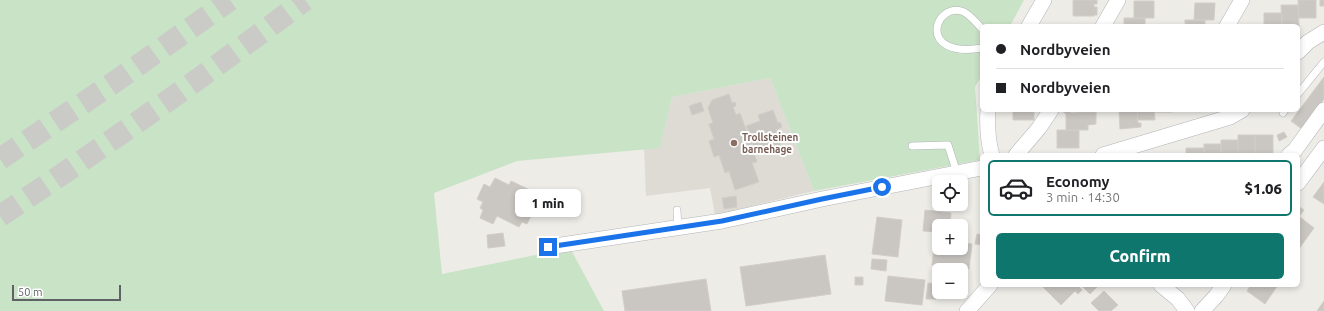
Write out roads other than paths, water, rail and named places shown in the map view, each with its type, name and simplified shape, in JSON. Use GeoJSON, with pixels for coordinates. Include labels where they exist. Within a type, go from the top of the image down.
{"type":"FeatureCollection","features":[{"type":"Feature","properties":{"kind":"street"},"geometry":{"type":"LineString","coordinates":[[1029,24],[1044,0]]}},
{"type":"Feature","properties":{"kind":"street"},"geometry":{"type":"LineString","coordinates":[[1104,24],[1118,0]]}},
{"type":"Feature","properties":{"kind":"street"},"geometry":{"type":"LineString","coordinates":[[1228,24],[1242,0]]}},
{"type":"Feature","properties":{"kind":"street"},"geometry":{"type":"LineString","coordinates":[[1300,50],[1308,42],[1324,32]]}},
{"type":"Feature","properties":{"kind":"street"},"geometry":{"type":"LineString","coordinates":[[1291,153],[1324,110]]}},
{"type":"Feature","properties":{"kind":"street"},"geometry":{"type":"LineString","coordinates":[[988,112],[987,122],[991,153]]}},
{"type":"Feature","properties":{"kind":"street"},"geometry":{"type":"LineString","coordinates":[[1018,153],[1039,128],[1050,112]]}},
{"type":"Feature","properties":{"kind":"street"},"geometry":{"type":"LineString","coordinates":[[1110,153],[1230,117],[1239,112]]}},
{"type":"Feature","properties":{"kind":"street"},"geometry":{"type":"LineString","coordinates":[[1300,180],[1324,148]]}},
{"type":"Feature","properties":{"kind":"street"},"geometry":{"type":"LineString","coordinates":[[548,247],[722,221],[822,199],[980,168]]}},
{"type":"Feature","properties":{"kind":"street"},"geometry":{"type":"LineString","coordinates":[[967,311],[988,287]]}},
{"type":"Feature","properties":{"kind":"street"},"geometry":{"type":"LineString","coordinates":[[1163,287],[1178,300],[1187,311]]}},
{"type":"Feature","properties":{"kind":"street"},"geometry":{"type":"LineString","coordinates":[[1202,311],[1223,287]]}},
{"type":"Feature","properties":{"kind":"lane"},"geometry":{"type":"LineString","coordinates":[[980,27],[963,11],[955,10],[947,12],[941,16],[937,24],[939,39],[947,45],[958,49],[971,50],[980,48]]}},
{"type":"Feature","properties":{"kind":"lane"},"geometry":{"type":"LineString","coordinates":[[1300,92],[1324,62]]}},
{"type":"Feature","properties":{"kind":"lane"},"geometry":{"type":"LineString","coordinates":[[912,146],[948,145],[957,173]]}},
{"type":"Feature","properties":{"kind":"lane"},"geometry":{"type":"LineString","coordinates":[[677,210],[678,228]]}},
{"type":"Feature","properties":{"kind":"tunnel"},"geometry":{"type":"LineString","coordinates":[[0,159],[116,81],[230,0]]}},
{"type":"Feature","properties":{"kind":"tunnel"},"geometry":{"type":"LineString","coordinates":[[0,216],[78,164],[230,56],[305,0]]}},
{"type":"Feature","properties":{"kind":"place","name":"Trollsteinen barnehage"},"geometry":{"type":"Point","coordinates":[734,143]}}]}
